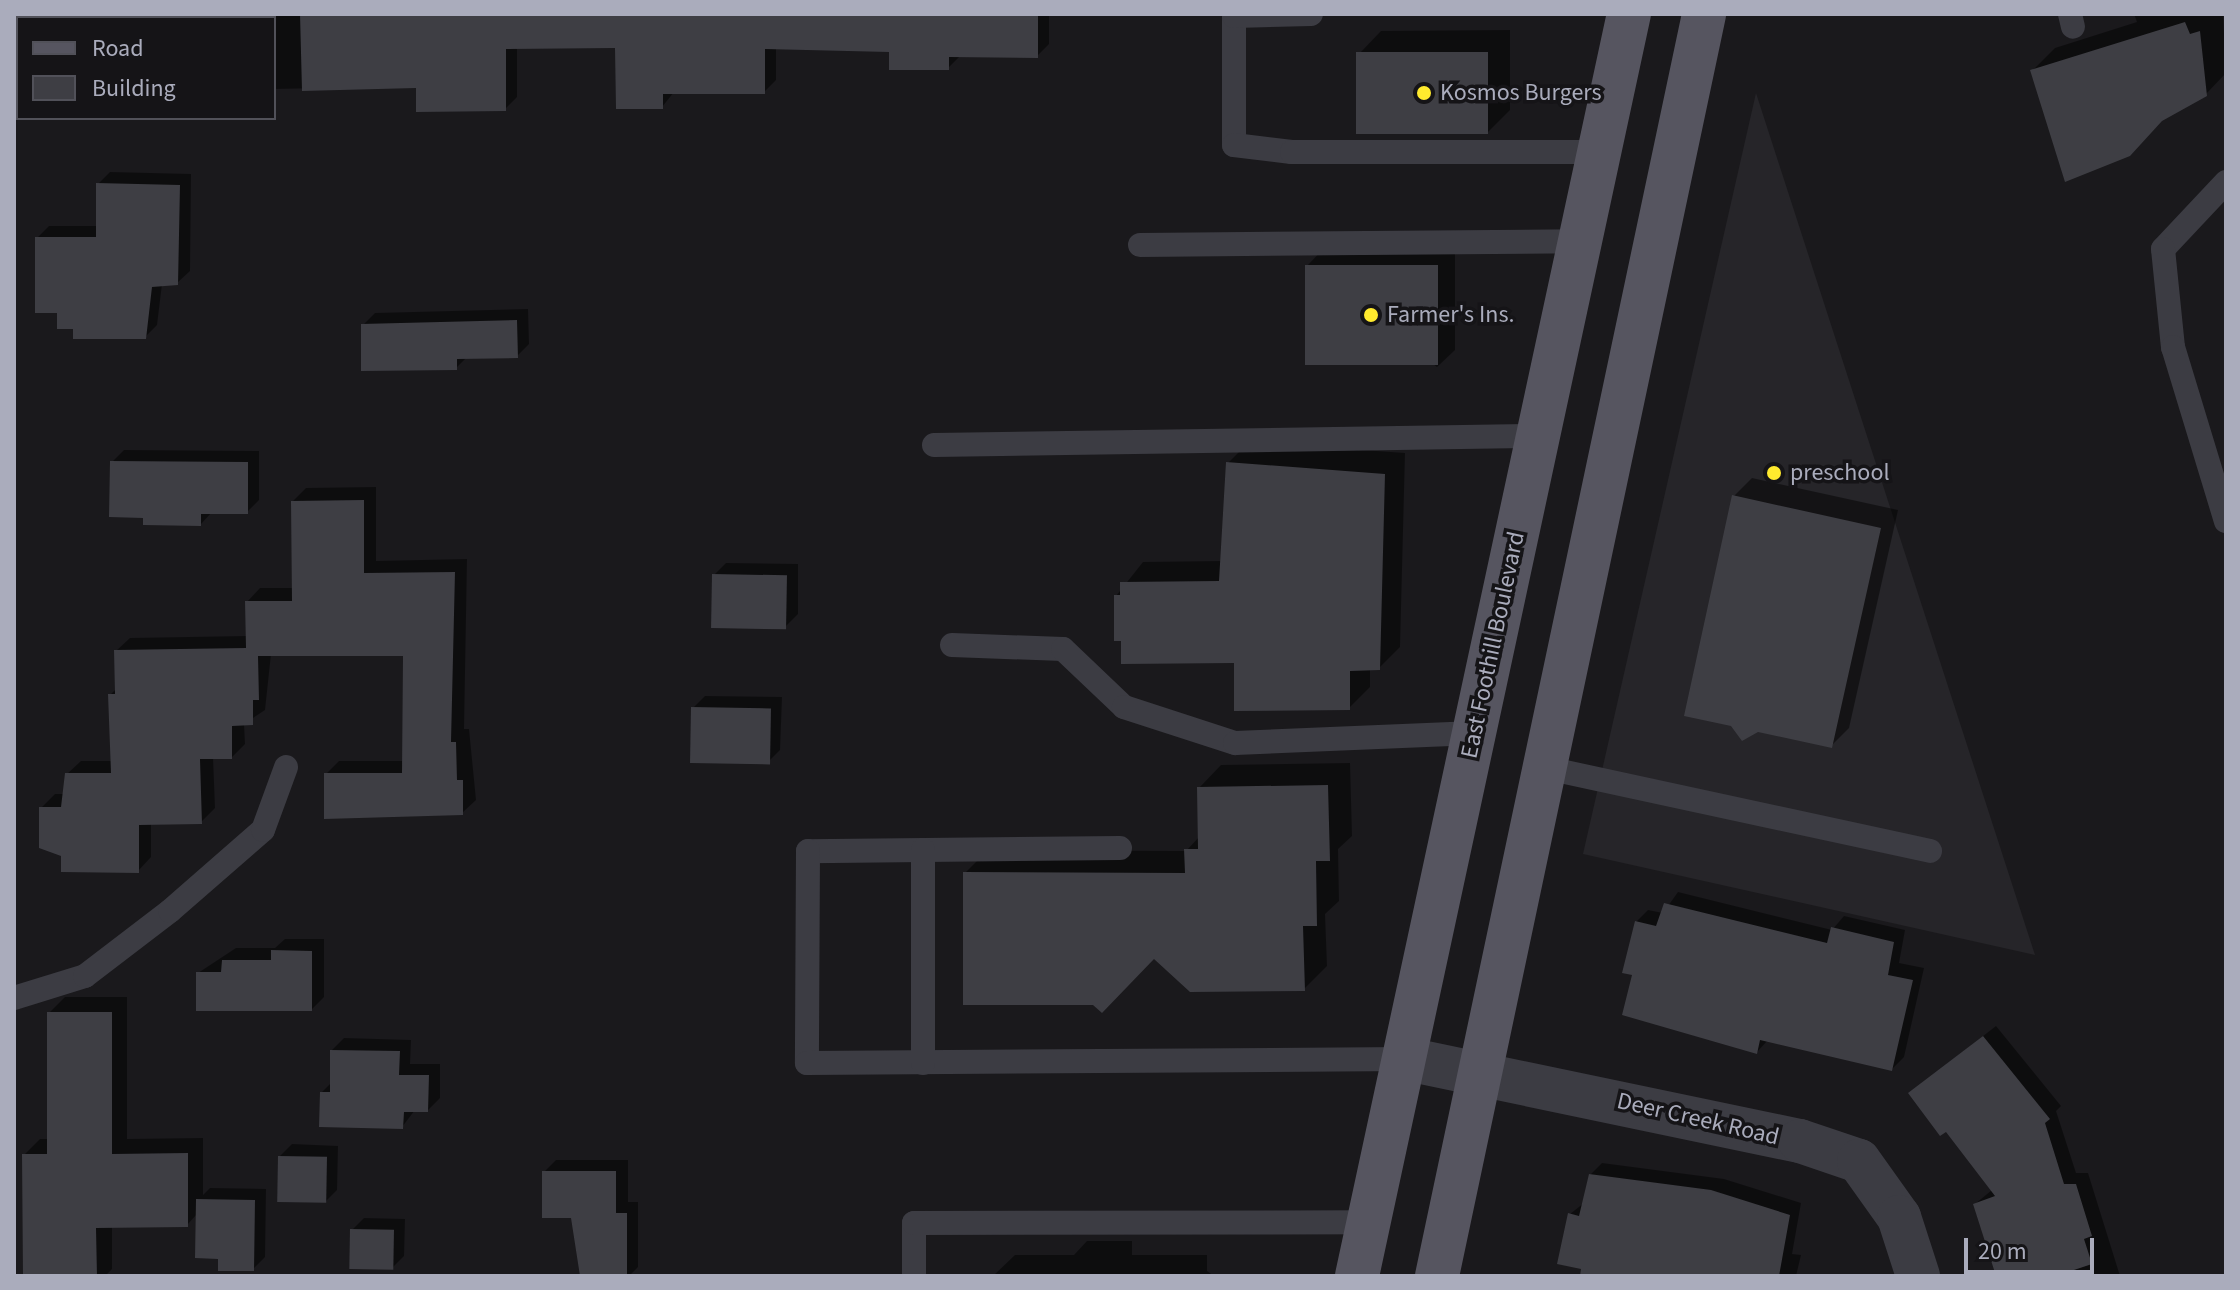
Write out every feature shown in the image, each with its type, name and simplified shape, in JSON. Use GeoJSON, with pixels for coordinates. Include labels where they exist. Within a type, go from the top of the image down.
{"type":"FeatureCollection","features":[{"type":"Feature","properties":{"kind":"main road","name":"East Foothill Boulevard"},"geometry":{"type":"LineString","coordinates":[[1357,1276],[1407,1059],[1596,152],[1629,14]]}},
{"type":"Feature","properties":{"kind":"main road"},"geometry":{"type":"LineString","coordinates":[[1437,1276],[1542,767],[1704,14]]}},
{"type":"Feature","properties":{"kind":"street","name":"Deer Creek Road"},"geometry":{"type":"LineString","coordinates":[[1407,1059],[1478,1070],[1800,1141],[1859,1161],[1899,1217],[1918,1276]]}},
{"type":"Feature","properties":{"kind":"lane"},"geometry":{"type":"LineString","coordinates":[[1311,14],[1234,15],[1234,145],[1292,152],[1596,152]]}},
{"type":"Feature","properties":{"kind":"lane"},"geometry":{"type":"LineString","coordinates":[[2226,182],[2163,249],[2173,347],[2226,521]]}},
{"type":"Feature","properties":{"kind":"lane"},"geometry":{"type":"LineString","coordinates":[[1140,245],[1578,241]]}},
{"type":"Feature","properties":{"kind":"lane"},"geometry":{"type":"LineString","coordinates":[[934,445],[1537,436]]}},
{"type":"Feature","properties":{"kind":"lane"},"geometry":{"type":"LineString","coordinates":[[952,645],[1063,649],[1124,707],[1235,743],[1475,733]]}},
{"type":"Feature","properties":{"kind":"lane"},"geometry":{"type":"LineString","coordinates":[[14,998],[85,976],[170,911],[263,830],[286,767]]}},
{"type":"Feature","properties":{"kind":"lane"},"geometry":{"type":"LineString","coordinates":[[1542,767],[1930,851]]}},
{"type":"Feature","properties":{"kind":"lane"},"geometry":{"type":"LineString","coordinates":[[1120,848],[808,851],[807,1063],[1407,1059]]}},
{"type":"Feature","properties":{"kind":"lane"},"geometry":{"type":"LineString","coordinates":[[923,850],[923,1063]]}},
{"type":"Feature","properties":{"kind":"lane"},"geometry":{"type":"LineString","coordinates":[[914,1276],[914,1223],[1369,1222]]}},
{"type":"Feature","properties":{"kind":"shaded area","name":"preschool"},"geometry":{"type":"Polygon","coordinates":[[[1756,93],[2035,955],[1583,854],[1756,93]]]}},
{"type":"Feature","properties":{"kind":"building"},"geometry":{"type":"Polygon","coordinates":[[[300,14],[1038,14],[1038,58],[949,57],[949,70],[889,70],[889,52],[765,49],[765,94],[663,94],[663,109],[616,109],[615,48],[506,49],[506,111],[416,112],[416,88],[302,91],[300,14]]]}},
{"type":"Feature","properties":{"kind":"building"},"geometry":{"type":"Polygon","coordinates":[[[2185,22],[2190,34],[2200,31],[2207,96],[2162,121],[2130,156],[2065,182],[2030,70],[2185,22]]]}},
{"type":"Feature","properties":{"kind":"building","name":"Kosmos Burgers"},"geometry":{"type":"Polygon","coordinates":[[[1356,52],[1488,52],[1488,134],[1356,134],[1356,52]]]}},
{"type":"Feature","properties":{"kind":"building"},"geometry":{"type":"Polygon","coordinates":[[[96,183],[180,185],[178,285],[152,287],[146,339],[73,339],[73,329],[57,329],[57,313],[35,313],[35,237],[96,237],[96,183]]]}},
{"type":"Feature","properties":{"kind":"building","name":"Farmer's Ins."},"geometry":{"type":"Polygon","coordinates":[[[1305,265],[1438,265],[1438,365],[1305,365],[1305,265]]]}},
{"type":"Feature","properties":{"kind":"building"},"geometry":{"type":"Polygon","coordinates":[[[517,320],[518,358],[457,359],[457,370],[361,371],[361,324],[517,320]]]}},
{"type":"Feature","properties":{"kind":"building"},"geometry":{"type":"Polygon","coordinates":[[[110,461],[248,462],[248,514],[201,514],[201,526],[143,525],[143,518],[109,517],[110,461]]]}},
{"type":"Feature","properties":{"kind":"building"},"geometry":{"type":"Polygon","coordinates":[[[1226,462],[1385,474],[1380,670],[1350,671],[1350,710],[1234,711],[1234,663],[1121,664],[1121,641],[1114,641],[1114,595],[1120,595],[1120,582],[1219,581],[1226,462]]]}},
{"type":"Feature","properties":{"kind":"building"},"geometry":{"type":"Polygon","coordinates":[[[1732,495],[1881,528],[1832,748],[1758,732],[1742,741],[1731,726],[1684,716],[1732,495]]]}},
{"type":"Feature","properties":{"kind":"building"},"geometry":{"type":"Polygon","coordinates":[[[364,500],[364,573],[455,572],[451,742],[456,742],[457,780],[463,780],[463,815],[324,819],[324,773],[402,773],[403,656],[258,656],[259,700],[253,700],[253,725],[232,726],[232,759],[200,759],[202,824],[139,825],[139,873],[61,872],[61,856],[39,848],[39,807],[61,807],[65,773],[111,773],[108,694],[115,694],[114,650],[246,648],[245,601],[292,601],[291,501],[364,500]]]}},
{"type":"Feature","properties":{"kind":"building"},"geometry":{"type":"Polygon","coordinates":[[[712,574],[787,575],[786,629],[711,628],[712,574]]]}},
{"type":"Feature","properties":{"kind":"building"},"geometry":{"type":"Polygon","coordinates":[[[691,707],[771,708],[770,764],[690,763],[691,707]]]}},
{"type":"Feature","properties":{"kind":"building"},"geometry":{"type":"Polygon","coordinates":[[[1328,785],[1330,861],[1316,861],[1317,926],[1303,926],[1305,991],[1190,992],[1154,959],[1102,1013],[1093,1005],[963,1005],[963,872],[1185,873],[1184,849],[1198,849],[1197,787],[1328,785]]]}},
{"type":"Feature","properties":{"kind":"building"},"geometry":{"type":"Polygon","coordinates":[[[1664,903],[1827,943],[1831,927],[1894,942],[1888,975],[1913,980],[1892,1071],[1760,1040],[1757,1054],[1622,1015],[1632,975],[1622,973],[1635,921],[1656,926],[1664,903]]]}},
{"type":"Feature","properties":{"kind":"building"},"geometry":{"type":"Polygon","coordinates":[[[271,950],[312,951],[312,1011],[196,1011],[196,972],[221,972],[222,960],[271,960],[271,950]]]}},
{"type":"Feature","properties":{"kind":"building"},"geometry":{"type":"Polygon","coordinates":[[[47,1012],[112,1012],[112,1154],[188,1153],[188,1227],[96,1228],[97,1276],[23,1276],[22,1154],[47,1154],[47,1012]]]}},
{"type":"Feature","properties":{"kind":"building"},"geometry":{"type":"Polygon","coordinates":[[[1983,1036],[2050,1119],[2045,1123],[2064,1184],[2076,1184],[2092,1236],[2084,1239],[2092,1264],[2056,1276],[1996,1276],[1973,1204],[1995,1196],[1946,1132],[1940,1136],[1908,1093],[1983,1036]]]}},
{"type":"Feature","properties":{"kind":"building"},"geometry":{"type":"Polygon","coordinates":[[[330,1050],[400,1051],[399,1075],[429,1075],[428,1112],[404,1112],[403,1129],[319,1127],[320,1092],[330,1092],[330,1050]]]}},
{"type":"Feature","properties":{"kind":"building"},"geometry":{"type":"Polygon","coordinates":[[[278,1156],[327,1157],[326,1203],[277,1202],[278,1156]]]}},
{"type":"Feature","properties":{"kind":"building"},"geometry":{"type":"Polygon","coordinates":[[[542,1171],[616,1171],[616,1213],[627,1213],[627,1276],[580,1276],[571,1218],[542,1218],[542,1171]]]}},
{"type":"Feature","properties":{"kind":"building"},"geometry":{"type":"Polygon","coordinates":[[[1589,1174],[1711,1190],[1790,1215],[1779,1276],[1580,1276],[1581,1269],[1557,1264],[1568,1213],[1579,1216],[1589,1174]]]}},
{"type":"Feature","properties":{"kind":"building"},"geometry":{"type":"Polygon","coordinates":[[[196,1199],[255,1200],[254,1271],[218,1271],[218,1259],[195,1258],[196,1199]]]}},
{"type":"Feature","properties":{"kind":"building"},"geometry":{"type":"Polygon","coordinates":[[[350,1229],[394,1230],[393,1270],[349,1269],[350,1229]]]}},
{"type":"Feature","properties":{"kind":"place","name":"Kosmos Burgers"},"geometry":{"type":"Point","coordinates":[1424,93]}},
{"type":"Feature","properties":{"kind":"place","name":"Farmer's Ins."},"geometry":{"type":"Point","coordinates":[1371,315]}},
{"type":"Feature","properties":{"kind":"place","name":"preschool"},"geometry":{"type":"Point","coordinates":[1774,473]}}]}
